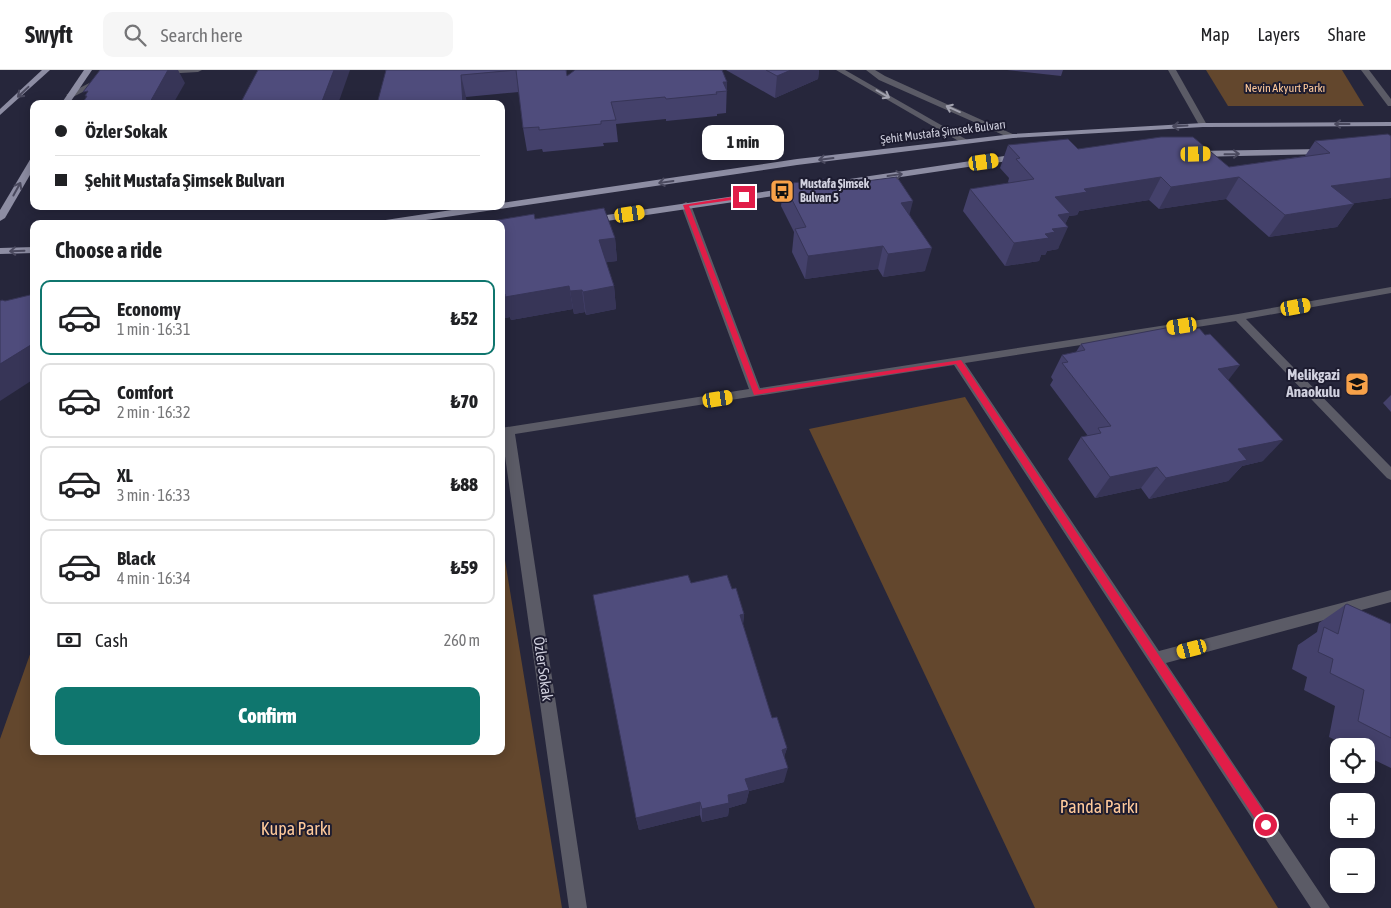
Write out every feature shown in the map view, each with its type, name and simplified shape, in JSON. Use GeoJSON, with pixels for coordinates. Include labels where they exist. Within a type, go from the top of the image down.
{"type":"FeatureCollection","features":[{"type":"Feature","properties":{"kind":"main road"},"geometry":{"type":"LineString","coordinates":[[0,113],[46,70]]}},
{"type":"Feature","properties":{"kind":"main road"},"geometry":{"type":"LineString","coordinates":[[67,100],[88,70]]}},
{"type":"Feature","properties":{"kind":"main road","name":"Şehit Mustafa Şimsek Bulvarı"},"geometry":{"type":"LineString","coordinates":[[505,205],[797,162],[1013,136],[1203,125],[1391,124]]}},
{"type":"Feature","properties":{"kind":"main road"},"geometry":{"type":"LineString","coordinates":[[1186,154],[1332,152]]}},
{"type":"Feature","properties":{"kind":"main road"},"geometry":{"type":"LineString","coordinates":[[579,222],[686,205],[1030,157]]}},
{"type":"Feature","properties":{"kind":"main road"},"geometry":{"type":"LineString","coordinates":[[0,218],[30,167]]}},
{"type":"Feature","properties":{"kind":"main road","name":"Şehit Mustafa Şimsek Bulvarı"},"geometry":{"type":"LineString","coordinates":[[406,220],[473,210]]}},
{"type":"Feature","properties":{"kind":"main road"},"geometry":{"type":"LineString","coordinates":[[0,251],[30,250]]}},
{"type":"Feature","properties":{"kind":"street"},"geometry":{"type":"LineString","coordinates":[[155,72],[198,70]]}},
{"type":"Feature","properties":{"kind":"street"},"geometry":{"type":"LineString","coordinates":[[840,70],[965,141]]}},
{"type":"Feature","properties":{"kind":"street"},"geometry":{"type":"LineString","coordinates":[[870,70],[882,78],[1013,136]]}},
{"type":"Feature","properties":{"kind":"street"},"geometry":{"type":"LineString","coordinates":[[1172,70],[1203,125]]}},
{"type":"Feature","properties":{"kind":"street"},"geometry":{"type":"LineString","coordinates":[[1365,70],[1391,104]]}},
{"type":"Feature","properties":{"kind":"street"},"geometry":{"type":"LineString","coordinates":[[70,95],[88,85],[109,77]]}},
{"type":"Feature","properties":{"kind":"street"},"geometry":{"type":"LineString","coordinates":[[686,205],[756,393]]}},
{"type":"Feature","properties":{"kind":"street"},"geometry":{"type":"LineString","coordinates":[[505,431],[958,362],[1238,317],[1391,290]]}},
{"type":"Feature","properties":{"kind":"street"},"geometry":{"type":"LineString","coordinates":[[1238,317],[1391,474]]}},
{"type":"Feature","properties":{"kind":"street"},"geometry":{"type":"LineString","coordinates":[[958,362],[1321,908]]}},
{"type":"Feature","properties":{"kind":"street","name":"Özler Sokak"},"geometry":{"type":"LineString","coordinates":[[505,431],[578,908]]}},
{"type":"Feature","properties":{"kind":"street"},"geometry":{"type":"LineString","coordinates":[[1156,659],[1391,596]]}},
{"type":"Feature","properties":{"kind":"green space","name":"Nevin Akyurt Parkı"},"geometry":{"type":"Polygon","coordinates":[[[1206,70],[1342,70],[1364,106],[1228,106],[1206,70]]]}},
{"type":"Feature","properties":{"kind":"green space","name":"Panda Parkı"},"geometry":{"type":"Polygon","coordinates":[[[965,397],[1278,908],[1035,908],[809,429],[965,397]]]}},
{"type":"Feature","properties":{"kind":"green space","name":"Kupa Parkı"},"geometry":{"type":"Polygon","coordinates":[[[505,560],[562,908],[0,908],[0,739],[30,654],[30,755],[505,755],[505,560]]]}},
{"type":"Feature","properties":{"kind":"building"},"geometry":{"type":"Polygon","coordinates":[[[100,70],[168,70],[151,100],[84,100],[88,91],[83,92],[100,70]]]}},
{"type":"Feature","properties":{"kind":"building"},"geometry":{"type":"Polygon","coordinates":[[[258,70],[334,70],[323,100],[242,100],[258,70]]]}},
{"type":"Feature","properties":{"kind":"building"},"geometry":{"type":"Polygon","coordinates":[[[386,70],[516,70],[461,75],[463,100],[378,100],[386,70]]]}},
{"type":"Feature","properties":{"kind":"building"},"geometry":{"type":"Polygon","coordinates":[[[516,70],[566,70],[567,76],[575,70],[722,70],[727,82],[723,82],[727,91],[716,92],[717,94],[666,99],[665,97],[611,102],[616,120],[601,121],[601,124],[539,130],[539,127],[523,128],[516,70]]]}},
{"type":"Feature","properties":{"kind":"building"},"geometry":{"type":"Polygon","coordinates":[[[766,70],[791,70],[777,76],[766,70]]]}},
{"type":"Feature","properties":{"kind":"building"},"geometry":{"type":"Polygon","coordinates":[[[1388,134],[1391,136],[1391,178],[1331,186],[1354,204],[1285,215],[1239,177],[1171,187],[1161,177],[1084,189],[1087,192],[1055,197],[1070,213],[1058,215],[1068,227],[1052,229],[1055,232],[1045,234],[1049,238],[1014,243],[970,189],[1034,179],[1016,159],[1020,158],[1008,145],[1068,139],[1078,149],[1161,137],[1193,137],[1229,167],[1330,153],[1315,141],[1388,134]]]}},
{"type":"Feature","properties":{"kind":"building"},"geometry":{"type":"Polygon","coordinates":[[[897,177],[913,201],[901,203],[932,248],[888,254],[883,246],[808,256],[795,229],[806,227],[784,184],[824,179],[828,186],[897,177]]]}},
{"type":"Feature","properties":{"kind":"building"},"geometry":{"type":"Polygon","coordinates":[[[604,208],[615,238],[599,240],[614,286],[583,292],[582,290],[570,291],[569,286],[505,297],[505,220],[498,220],[534,214],[535,219],[604,208]]]}},
{"type":"Feature","properties":{"kind":"building"},"geometry":{"type":"Polygon","coordinates":[[[30,295],[30,345],[0,364],[0,301],[30,295]]]}},
{"type":"Feature","properties":{"kind":"building"},"geometry":{"type":"Polygon","coordinates":[[[1171,327],[1176,332],[1199,328],[1205,335],[1210,334],[1240,365],[1218,369],[1283,440],[1238,449],[1247,460],[1166,478],[1157,467],[1110,477],[1081,437],[1101,433],[1098,428],[1111,426],[1062,363],[1068,362],[1062,355],[1085,350],[1081,344],[1171,327]]]}},
{"type":"Feature","properties":{"kind":"building"},"geometry":{"type":"Polygon","coordinates":[[[688,575],[691,583],[727,575],[732,589],[736,588],[744,614],[740,615],[772,718],[777,717],[787,748],[782,750],[788,768],[745,779],[749,790],[728,795],[729,803],[702,809],[700,802],[636,818],[593,595],[688,575]]]}},
{"type":"Feature","properties":{"kind":"building"},"geometry":{"type":"Polygon","coordinates":[[[1347,604],[1391,624],[1391,738],[1358,721],[1364,690],[1330,673],[1333,659],[1318,652],[1324,627],[1338,634],[1345,605],[1347,604]]]}},
{"type":"Feature","properties":{"kind":"place","name":"Mustafa Şimsek Bulvarı 5"},"geometry":{"type":"Point","coordinates":[782,191]}},
{"type":"Feature","properties":{"kind":"place","name":"Melikgazi Anaokulu"},"geometry":{"type":"Point","coordinates":[1357,384]}},
{"type":"Feature","properties":{"kind":"route"},"geometry":{"type":"LineString","coordinates":[[744,197],[686,205],[756,393],[958,362],[1266,825]]}}]}
